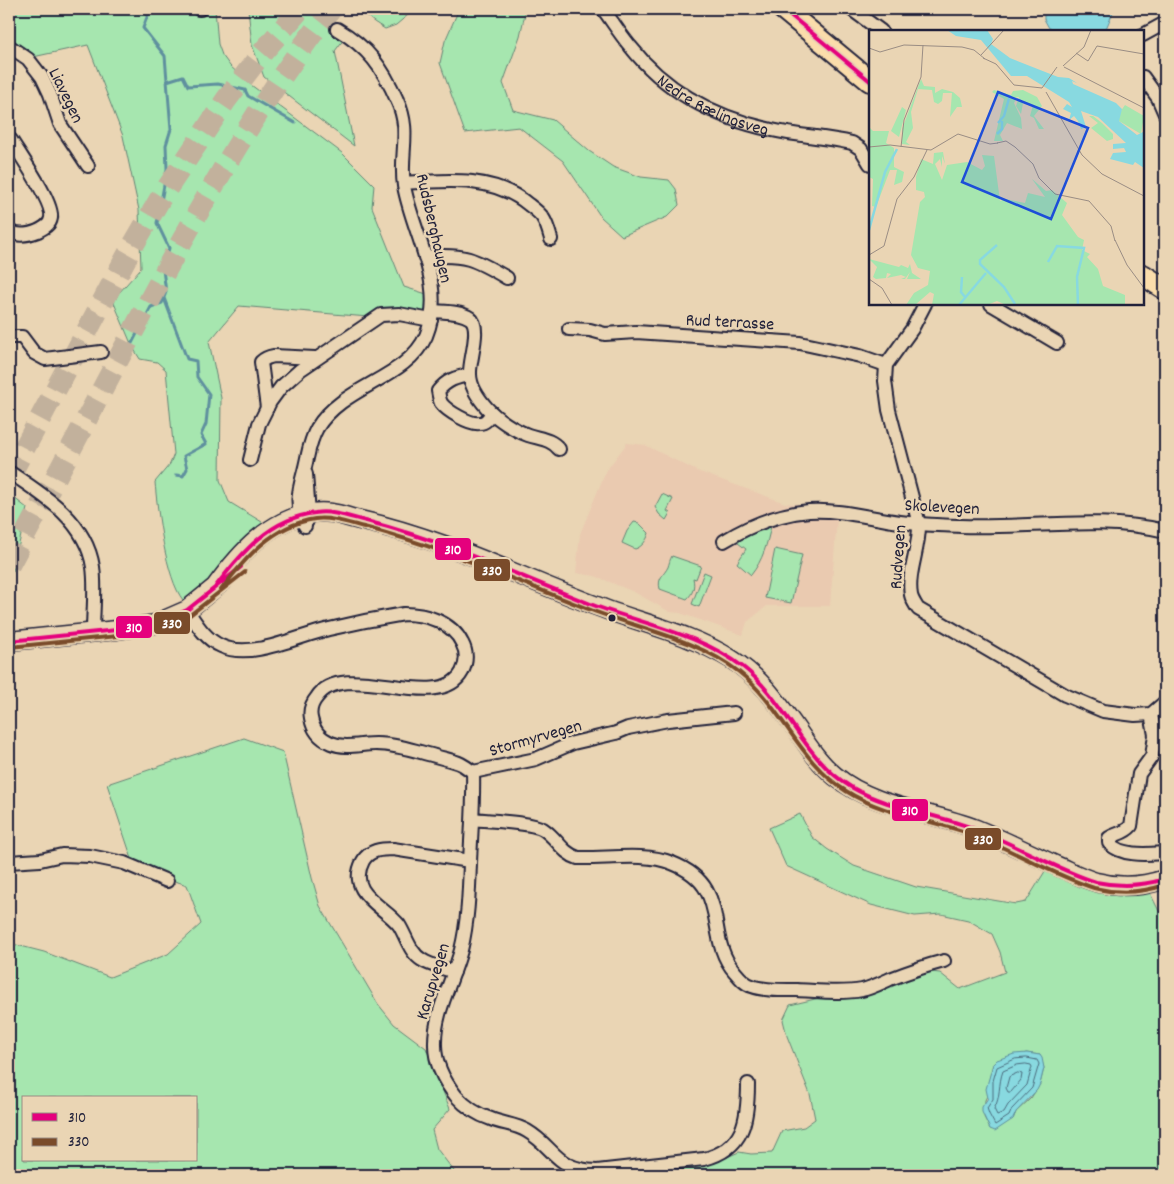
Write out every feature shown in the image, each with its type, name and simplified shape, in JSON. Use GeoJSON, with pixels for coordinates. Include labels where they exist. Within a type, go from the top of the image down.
{"type":"FeatureCollection","features":[{"type":"Feature","properties":{"kind":"main road"},"geometry":{"type":"LineString","coordinates":[[783,9],[869,80]]}},
{"type":"Feature","properties":{"kind":"main road"},"geometry":{"type":"LineString","coordinates":[[1144,276],[1165,289]]}},
{"type":"Feature","properties":{"kind":"main road"},"geometry":{"type":"LineString","coordinates":[[9,641],[155,624],[186,610],[216,586],[232,564],[258,538],[274,526],[305,518],[355,519],[412,533],[452,547],[559,592],[692,640],[722,653],[744,667],[764,686],[780,705],[814,754],[830,772],[869,796],[969,827],[1094,881],[1127,886],[1165,880]]}},
{"type":"Feature","properties":{"kind":"street","name":"Nedre Rælingsveg"},"geometry":{"type":"LineString","coordinates":[[603,9],[644,62],[660,77],[695,103],[744,123],[774,131],[857,145],[869,162]]}},
{"type":"Feature","properties":{"kind":"street"},"geometry":{"type":"LineString","coordinates":[[851,9],[880,30]]}},
{"type":"Feature","properties":{"kind":"street"},"geometry":{"type":"LineString","coordinates":[[1144,34],[1165,23]]}},
{"type":"Feature","properties":{"kind":"street","name":"Rudsberghaugen"},"geometry":{"type":"LineString","coordinates":[[305,518],[305,469],[312,438],[324,418],[341,402],[400,366],[415,353],[425,338],[432,315],[432,292],[426,257],[410,209],[404,183],[403,170],[406,132],[398,102],[384,72],[368,51],[337,29]]}},
{"type":"Feature","properties":{"kind":"street","name":"Liavegen"},"geometry":{"type":"LineString","coordinates":[[9,46],[28,59],[42,77],[60,124],[88,166]]}},
{"type":"Feature","properties":{"kind":"street"},"geometry":{"type":"LineString","coordinates":[[1144,78],[1158,98],[1165,114]]}},
{"type":"Feature","properties":{"kind":"street"},"geometry":{"type":"LineString","coordinates":[[9,231],[18,235],[35,232],[49,224],[52,218],[46,198],[11,140]]}},
{"type":"Feature","properties":{"kind":"street"},"geometry":{"type":"LineString","coordinates":[[404,183],[450,180],[476,182],[502,188],[522,199],[543,216],[551,239]]}},
{"type":"Feature","properties":{"kind":"street"},"geometry":{"type":"LineString","coordinates":[[426,257],[446,254],[466,257],[507,278]]}},
{"type":"Feature","properties":{"kind":"street"},"geometry":{"type":"LineString","coordinates":[[886,365],[912,329],[924,305]]}},
{"type":"Feature","properties":{"kind":"street"},"geometry":{"type":"LineString","coordinates":[[994,305],[1057,343]]}},
{"type":"Feature","properties":{"kind":"street"},"geometry":{"type":"LineString","coordinates":[[250,460],[259,424],[267,408],[282,387],[315,358],[381,315],[399,314],[432,315],[456,313],[469,318],[474,323],[475,331],[470,375],[478,397],[492,413],[514,428],[552,443],[559,450]]}},
{"type":"Feature","properties":{"kind":"street","name":"Rud terrasse"},"geometry":{"type":"LineString","coordinates":[[569,328],[605,334],[636,332],[800,343],[860,356],[886,365]]}},
{"type":"Feature","properties":{"kind":"street"},"geometry":{"type":"LineString","coordinates":[[9,337],[22,337],[34,353],[45,359],[101,352]]}},
{"type":"Feature","properties":{"kind":"street"},"geometry":{"type":"LineString","coordinates":[[267,408],[261,362],[268,357],[274,356],[315,358]]}},
{"type":"Feature","properties":{"kind":"street","name":"Rudvegen"},"geometry":{"type":"LineString","coordinates":[[886,365],[885,381],[889,410],[919,524],[920,536],[911,582],[911,594],[918,608],[1065,695],[1103,711],[1135,715],[1151,714]]}},
{"type":"Feature","properties":{"kind":"street"},"geometry":{"type":"LineString","coordinates":[[470,375],[446,382],[438,391],[440,401],[446,409],[474,423],[482,423],[489,419],[492,413]]}},
{"type":"Feature","properties":{"kind":"street"},"geometry":{"type":"LineString","coordinates":[[9,472],[50,500],[74,524],[84,538],[93,567],[93,632]]}},
{"type":"Feature","properties":{"kind":"street","name":"Skolevegen"},"geometry":{"type":"LineString","coordinates":[[724,541],[740,530],[760,522],[789,514],[811,511],[836,512],[919,524],[963,526],[1092,523],[1126,524],[1165,530]]}},
{"type":"Feature","properties":{"kind":"street","name":"Stormyrvegen"},"geometry":{"type":"LineString","coordinates":[[186,610],[216,644],[235,650],[269,646],[328,629],[404,614],[430,617],[442,623],[452,629],[460,638],[466,656],[465,666],[461,675],[452,683],[429,689],[355,682],[337,683],[320,692],[312,704],[311,722],[320,737],[331,743],[344,746],[376,744],[406,748],[462,764],[474,772],[536,759],[573,743],[616,733],[628,728],[668,720],[734,713]]}},
{"type":"Feature","properties":{"kind":"street"},"geometry":{"type":"LineString","coordinates":[[1165,702],[1151,714],[1155,735],[1152,756],[1139,774],[1131,826],[1126,832],[1109,838],[1109,843],[1118,850],[1132,853],[1165,853]]}},
{"type":"Feature","properties":{"kind":"street","name":"Karupvegen"},"geometry":{"type":"LineString","coordinates":[[474,772],[474,819],[465,927],[454,972],[435,1033],[436,1060],[447,1083],[457,1097],[472,1110],[490,1119],[515,1125],[527,1131],[559,1160],[569,1166],[597,1171],[704,1159],[714,1157],[727,1150],[734,1144],[748,1106],[748,1084]]}},
{"type":"Feature","properties":{"kind":"street"},"geometry":{"type":"LineString","coordinates":[[474,819],[532,825],[542,828],[570,856],[578,858],[648,858],[662,860],[683,868],[696,877],[706,889],[712,901],[724,956],[730,967],[742,980],[753,987],[826,991],[863,990],[924,966],[944,961]]}},
{"type":"Feature","properties":{"kind":"street"},"geometry":{"type":"LineString","coordinates":[[454,972],[422,960],[416,955],[399,926],[368,898],[359,880],[359,870],[370,852],[380,849],[393,849],[470,861]]}},
{"type":"Feature","properties":{"kind":"street"},"geometry":{"type":"LineString","coordinates":[[9,862],[40,860],[62,855],[90,856],[124,862],[166,882]]}},
{"type":"Feature","properties":{"kind":"shaded area"},"geometry":{"type":"Polygon","coordinates":[[[627,443],[645,445],[697,471],[785,503],[838,507],[830,606],[767,606],[747,622],[743,635],[680,613],[670,612],[634,592],[595,576],[576,573],[580,534],[606,471],[627,443]]]}},
{"type":"Feature","properties":{"kind":"green space"},"geometry":{"type":"Polygon","coordinates":[[[9,9],[215,9],[218,44],[222,55],[230,66],[251,85],[342,153],[374,185],[372,207],[404,287],[430,295],[427,322],[239,306],[209,342],[221,398],[220,480],[229,502],[262,522],[276,535],[199,594],[183,600],[177,590],[167,561],[160,526],[155,482],[170,464],[174,454],[166,370],[157,362],[140,359],[132,346],[114,303],[118,294],[141,268],[139,210],[123,136],[88,45],[33,57],[9,44],[9,9]]]}},
{"type":"Feature","properties":{"kind":"green space"},"geometry":{"type":"Polygon","coordinates":[[[248,9],[339,9],[332,19],[350,31],[335,51],[354,146],[264,77],[252,45],[248,9]]]}},
{"type":"Feature","properties":{"kind":"green space"},"geometry":{"type":"Polygon","coordinates":[[[358,9],[415,9],[396,25],[385,29],[358,9]]]}},
{"type":"Feature","properties":{"kind":"green space"},"geometry":{"type":"Polygon","coordinates":[[[459,9],[526,9],[520,36],[503,83],[513,110],[553,120],[589,151],[613,167],[641,177],[669,180],[676,189],[679,205],[667,217],[622,236],[601,217],[563,161],[519,127],[465,133],[440,63],[445,41],[459,9]]]}},
{"type":"Feature","properties":{"kind":"green space"},"geometry":{"type":"Polygon","coordinates":[[[9,494],[27,508],[13,571],[9,569],[9,494]]]}},
{"type":"Feature","properties":{"kind":"green space"},"geometry":{"type":"Polygon","coordinates":[[[662,494],[673,499],[667,511],[670,513],[666,520],[655,507],[662,494]]]}},
{"type":"Feature","properties":{"kind":"green space"},"geometry":{"type":"Polygon","coordinates":[[[634,522],[639,523],[649,533],[644,543],[635,549],[622,543],[627,531],[634,522]]]}},
{"type":"Feature","properties":{"kind":"green space"},"geometry":{"type":"Polygon","coordinates":[[[771,526],[762,558],[751,575],[737,563],[746,549],[738,543],[741,539],[771,526]]]}},
{"type":"Feature","properties":{"kind":"green space"},"geometry":{"type":"Polygon","coordinates":[[[775,549],[802,555],[791,603],[765,598],[775,549]]]}},
{"type":"Feature","properties":{"kind":"green space"},"geometry":{"type":"Polygon","coordinates":[[[672,556],[701,566],[696,579],[693,578],[693,590],[687,599],[660,589],[660,579],[668,567],[672,556]]]}},
{"type":"Feature","properties":{"kind":"green space"},"geometry":{"type":"Polygon","coordinates":[[[704,572],[711,575],[699,607],[692,604],[704,572]]]}},
{"type":"Feature","properties":{"kind":"green space"},"geometry":{"type":"Polygon","coordinates":[[[244,738],[283,752],[320,906],[378,1004],[394,1024],[426,1048],[450,1109],[432,1130],[437,1149],[457,1175],[9,1175],[9,943],[44,952],[110,977],[168,954],[201,924],[187,885],[135,868],[107,784],[244,738]]]}},
{"type":"Feature","properties":{"kind":"green space"},"geometry":{"type":"Polygon","coordinates":[[[800,814],[812,837],[854,866],[916,887],[1016,904],[1026,902],[1052,860],[1147,887],[1159,911],[1165,916],[1165,1175],[640,1175],[713,1163],[739,1152],[751,1154],[772,1153],[782,1131],[804,1127],[815,1119],[810,1094],[787,1036],[783,1020],[790,1005],[921,971],[940,973],[960,989],[1005,972],[1000,952],[992,934],[968,920],[941,914],[915,916],[871,905],[786,866],[769,828],[800,814]],[[1026,1053],[993,1064],[987,1089],[988,1094],[985,1100],[984,1117],[990,1129],[1013,1119],[1016,1112],[1031,1098],[1040,1084],[1044,1068],[1040,1055],[1026,1053]]]}},
{"type":"Feature","properties":{"kind":"water"},"geometry":{"type":"Polygon","coordinates":[[[1044,9],[1117,9],[1113,12],[1105,30],[1058,30],[1049,28],[1044,19],[1044,9]]]}},
{"type":"Feature","properties":{"kind":"water"},"geometry":{"type":"Polygon","coordinates":[[[1014,1054],[1040,1055],[1042,1058],[1044,1068],[1040,1084],[1037,1090],[1016,1112],[1013,1119],[995,1131],[990,1129],[982,1112],[982,1107],[988,1098],[986,1089],[993,1064],[997,1060],[1014,1054]]]}},
{"type":"Feature","properties":{"kind":"waterway"},"geometry":{"type":"LineString","coordinates":[[130,347],[151,307],[162,303],[166,292],[163,270],[169,248],[157,223],[167,169],[166,145],[171,129],[165,56],[143,28],[150,9]]}},
{"type":"Feature","properties":{"kind":"waterway"},"geometry":{"type":"LineString","coordinates":[[167,81],[183,76],[188,86],[218,84],[245,90],[248,96],[295,123]]}},
{"type":"Feature","properties":{"kind":"waterway"},"geometry":{"type":"LineString","coordinates":[[164,298],[187,359],[196,361],[197,377],[209,394],[206,424],[201,435],[206,444],[184,456],[187,469],[183,476],[176,475]]}},
{"type":"Feature","properties":{"kind":"tunnel"},"geometry":{"type":"LineString","coordinates":[[9,477],[127,256],[160,199],[226,100],[262,53],[300,9]]}},
{"type":"Feature","properties":{"kind":"tunnel"},"geometry":{"type":"LineString","coordinates":[[9,565],[159,283],[227,162],[277,84],[331,9]]}},
{"type":"Feature","properties":{"kind":"transit line","name":"310"},"geometry":{"type":"LineString","coordinates":[[783,9],[869,80]]}},
{"type":"Feature","properties":{"kind":"transit line","name":"310"},"geometry":{"type":"LineString","coordinates":[[216,586],[236,561],[258,539],[284,522],[299,516],[322,512],[336,513],[399,530],[455,549],[593,605],[690,638],[726,656],[758,680],[807,745],[834,775],[851,787],[881,801],[975,829],[1080,877],[1096,882],[1131,885],[1165,879]]}},
{"type":"Feature","properties":{"kind":"transit line","name":"330"},"geometry":{"type":"LineString","coordinates":[[221,590],[240,566],[261,545],[286,528],[300,522],[315,519],[346,522],[422,544],[591,610],[687,643],[723,661],[754,686],[816,765],[830,779],[861,799],[893,812],[974,835],[1094,888],[1130,892],[1165,885]]}},
{"type":"Feature","properties":{"kind":"transit line","name":"310"},"geometry":{"type":"LineString","coordinates":[[9,641],[117,630],[155,624],[187,610],[241,567]]}},
{"type":"Feature","properties":{"kind":"transit line","name":"330"},"geometry":{"type":"LineString","coordinates":[[10,647],[157,630],[190,615],[245,572]]}}]}
